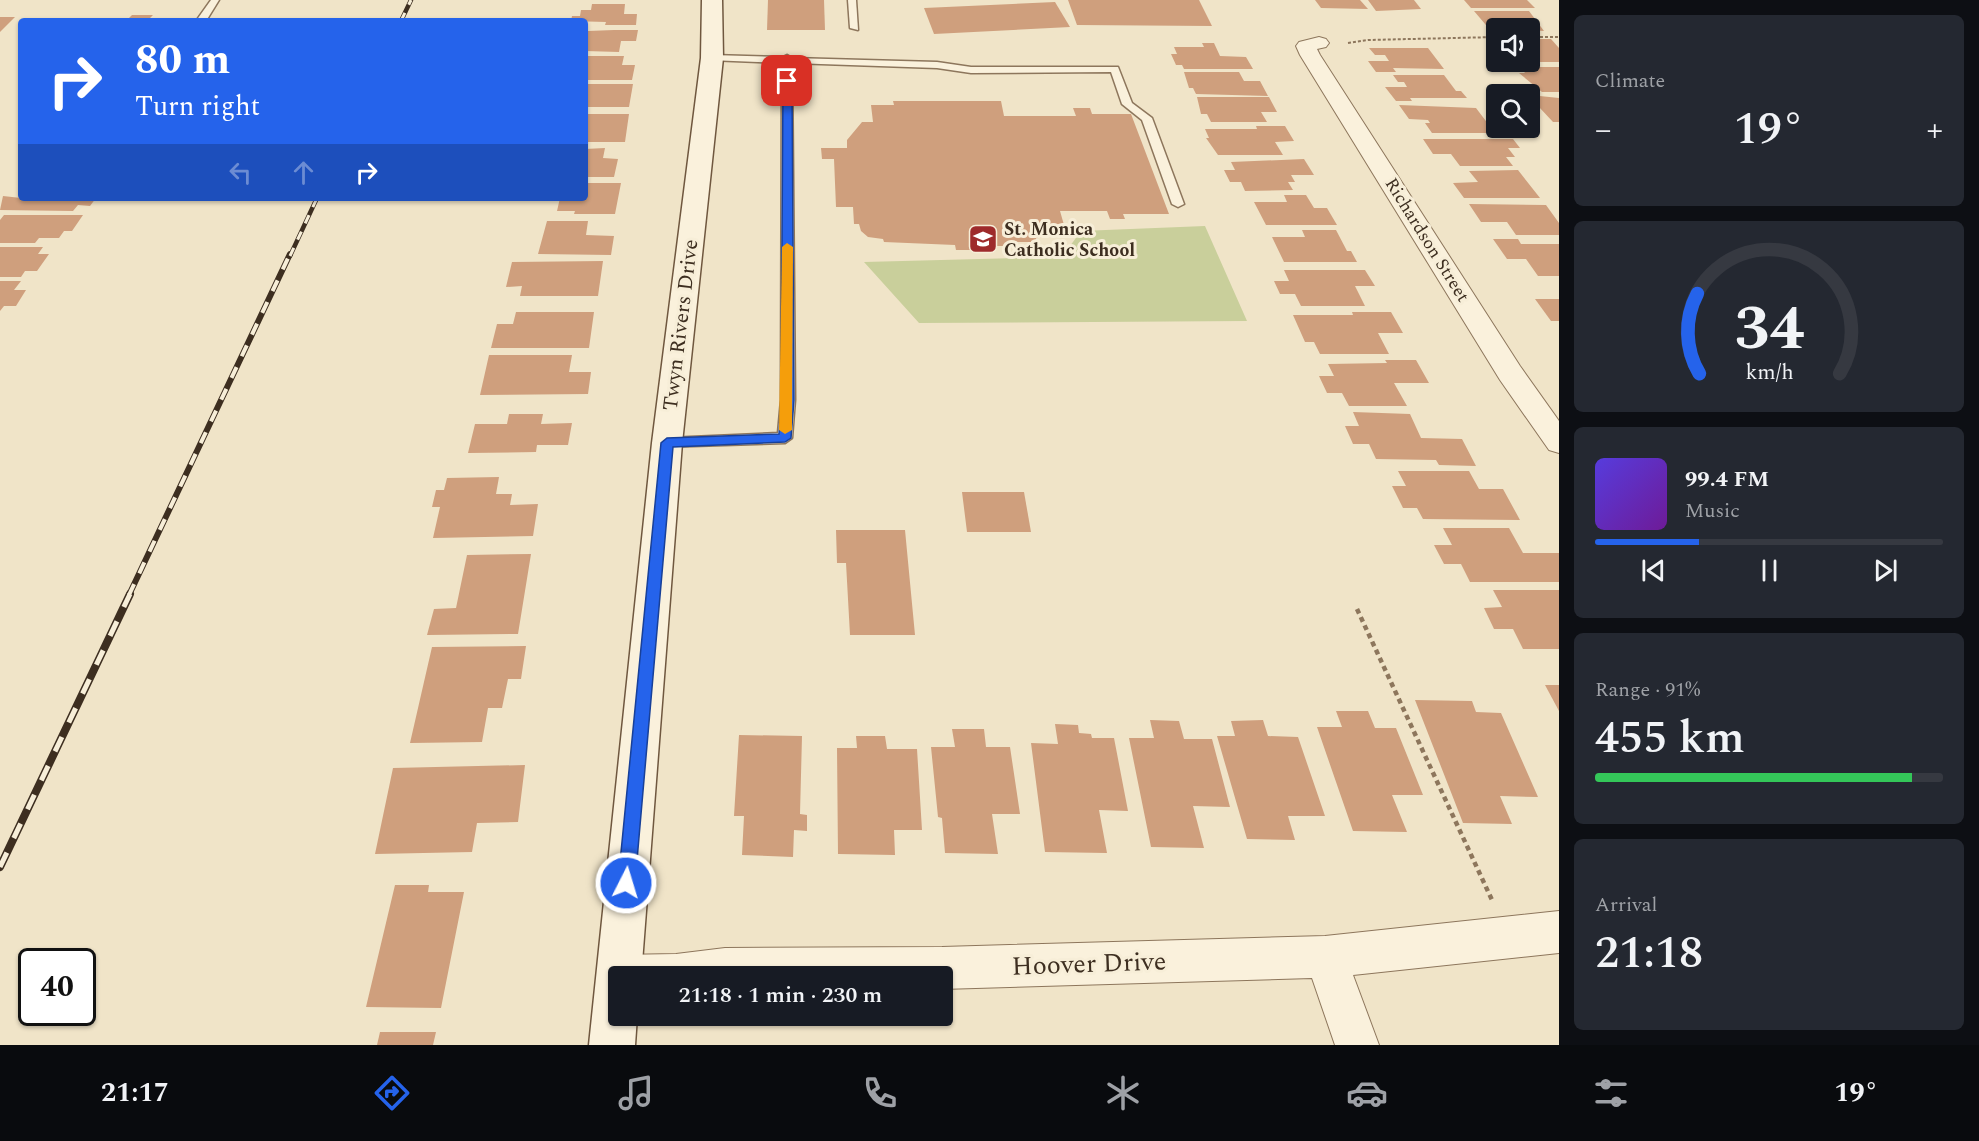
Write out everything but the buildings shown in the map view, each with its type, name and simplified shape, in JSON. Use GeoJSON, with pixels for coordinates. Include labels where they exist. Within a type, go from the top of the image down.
{"type":"FeatureCollection","features":[{"type":"Feature","properties":{"kind":"street","name":"Twyn Rivers Drive"},"geometry":{"type":"LineString","coordinates":[[619,966],[667,443],[712,58],[712,0]]}},
{"type":"Feature","properties":{"kind":"street","name":"Richardson Street"},"geometry":{"type":"LineString","coordinates":[[1320,43],[1306,46],[1310,56],[1510,373],[1559,443]]}},
{"type":"Feature","properties":{"kind":"street","name":"Hoover Drive"},"geometry":{"type":"LineString","coordinates":[[953,968],[1324,957],[1559,932]]}},
{"type":"Feature","properties":{"kind":"street"},"geometry":{"type":"LineString","coordinates":[[1324,957],[1357,1045]]}},
{"type":"Feature","properties":{"kind":"street","name":"Twyn Rivers Drive"},"geometry":{"type":"LineString","coordinates":[[612,1045],[614,1026]]}},
{"type":"Feature","properties":{"kind":"lane"},"geometry":{"type":"LineString","coordinates":[[203,18],[215,0]]}},
{"type":"Feature","properties":{"kind":"lane"},"geometry":{"type":"LineString","coordinates":[[852,0],[855,28]]}},
{"type":"Feature","properties":{"kind":"lane"},"geometry":{"type":"LineString","coordinates":[[712,58],[787,58],[937,65],[971,70],[1115,69],[1128,104],[1147,118],[1178,204]]}},
{"type":"Feature","properties":{"kind":"lane"},"geometry":{"type":"LineString","coordinates":[[667,443],[785,438],[788,400],[787,58]]}},
{"type":"Feature","properties":{"kind":"path"},"geometry":{"type":"LineString","coordinates":[[1320,43],[1331,45],[1368,40],[1486,37]]}},
{"type":"Feature","properties":{"kind":"path"},"geometry":{"type":"LineString","coordinates":[[1540,37],[1559,37]]}},
{"type":"Feature","properties":{"kind":"path"},"geometry":{"type":"LineString","coordinates":[[1358,609],[1509,936]]}},
{"type":"Feature","properties":{"kind":"green space"},"geometry":{"type":"Polygon","coordinates":[[[1205,226],[1247,321],[919,323],[864,262],[1062,257],[1081,231],[1205,226]]]}},
{"type":"Feature","properties":{"kind":"railway"},"geometry":{"type":"LineString","coordinates":[[402,18],[411,0]]}},
{"type":"Feature","properties":{"kind":"railway"},"geometry":{"type":"LineString","coordinates":[[290,256],[316,201]]}},
{"type":"Feature","properties":{"kind":"railway"},"geometry":{"type":"LineString","coordinates":[[129,595],[290,254]]}},
{"type":"Feature","properties":{"kind":"railway"},"geometry":{"type":"LineString","coordinates":[[0,867],[130,594]]}},
{"type":"Feature","properties":{"kind":"slow traffic"},"geometry":{"type":"LineString","coordinates":[[785,430],[788,400],[787,247]]}},
{"type":"Feature","properties":{"kind":"place","name":"St. Monica Catholic School"},"geometry":{"type":"Point","coordinates":[983,239]}},
{"type":"Feature","properties":{"kind":"route"},"geometry":{"type":"LineString","coordinates":[[626,883],[667,443],[785,438],[788,400],[787,81]]}}]}
